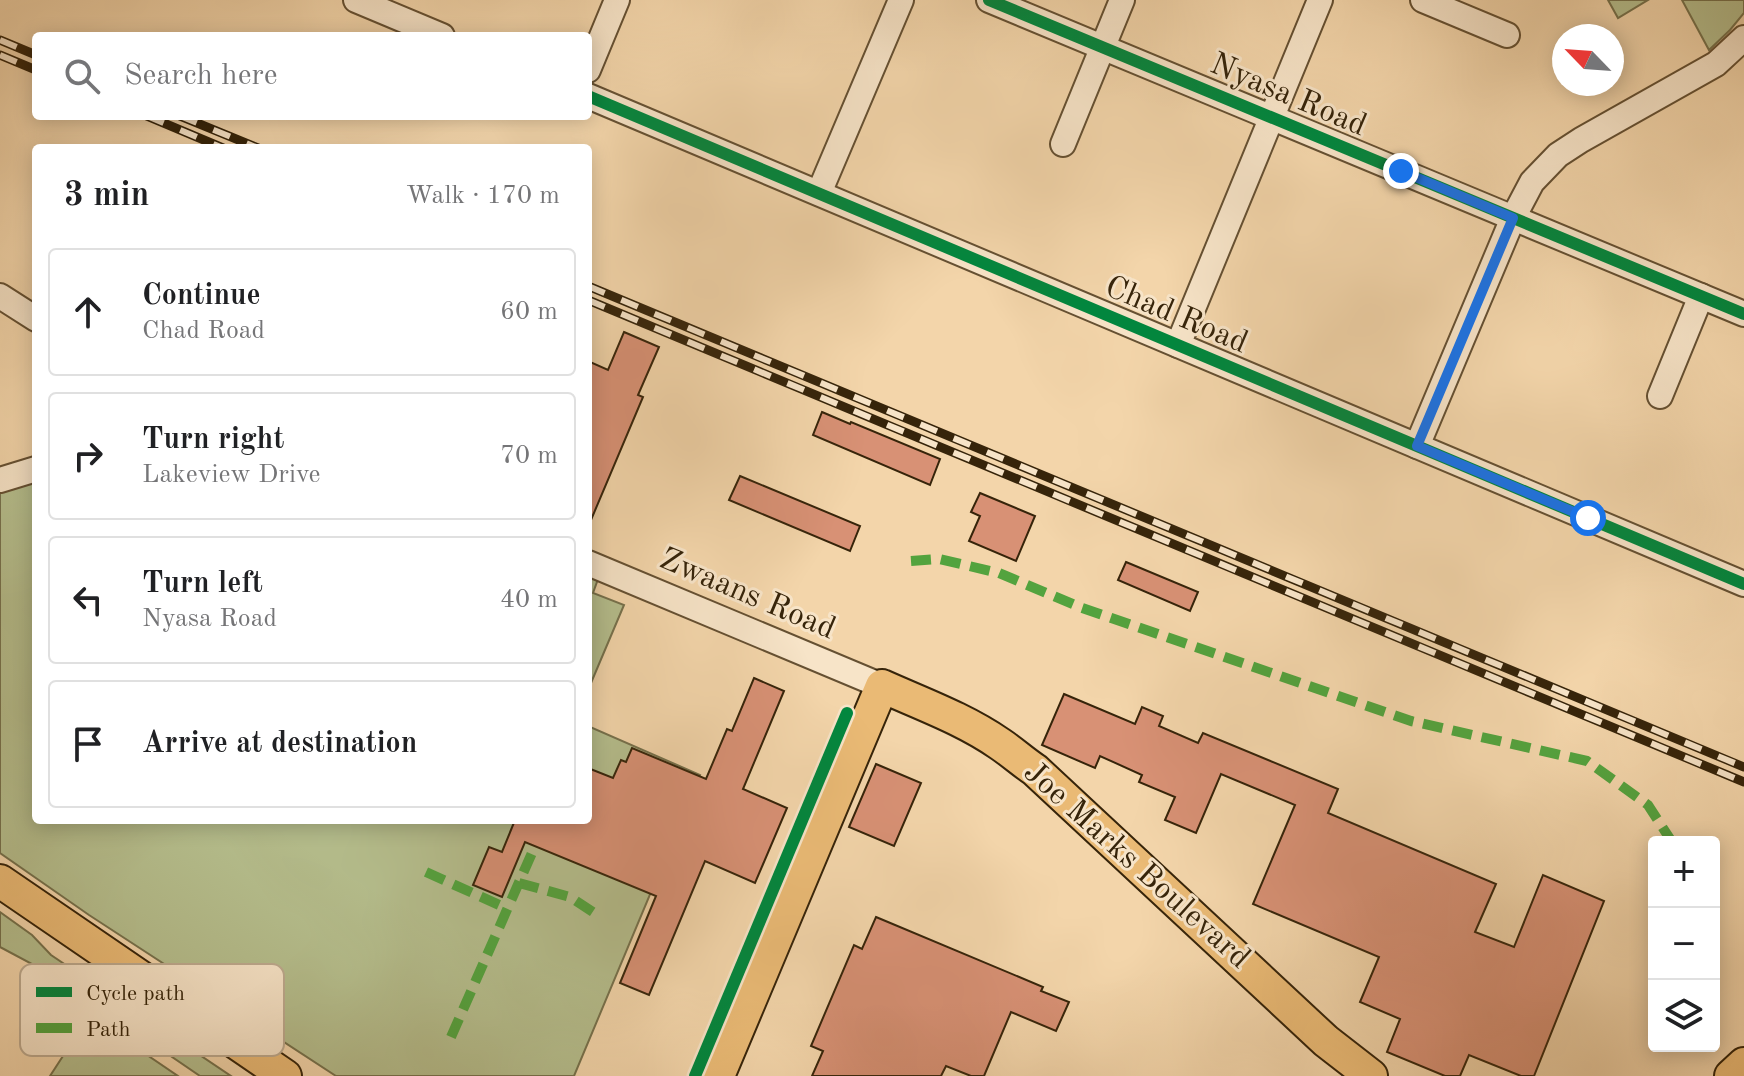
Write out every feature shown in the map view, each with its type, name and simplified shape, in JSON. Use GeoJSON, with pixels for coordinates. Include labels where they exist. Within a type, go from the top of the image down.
{"type":"FeatureCollection","features":[{"type":"Feature","properties":{"kind":"main road"},"geometry":{"type":"LineString","coordinates":[[718,1076],[882,686]]}},
{"type":"Feature","properties":{"kind":"main road","name":"Joe Marks Boulevard"},"geometry":{"type":"LineString","coordinates":[[882,686],[971,727],[1035,770],[1326,1041],[1371,1076]]}},
{"type":"Feature","properties":{"kind":"main road"},"geometry":{"type":"LineString","coordinates":[[0,881],[121,964]]}},
{"type":"Feature","properties":{"kind":"main road"},"geometry":{"type":"LineString","coordinates":[[256,1056],[285,1076]]}},
{"type":"Feature","properties":{"kind":"main road"},"geometry":{"type":"LineString","coordinates":[[1731,1076],[1744,1064]]}},
{"type":"Feature","properties":{"kind":"street"},"geometry":{"type":"LineString","coordinates":[[356,0],[432,32]]}},
{"type":"Feature","properties":{"kind":"street"},"geometry":{"type":"LineString","coordinates":[[592,60],[617,0]]}},
{"type":"Feature","properties":{"kind":"street"},"geometry":{"type":"LineString","coordinates":[[819,193],[901,0]]}},
{"type":"Feature","properties":{"kind":"street","name":"Nyasa Road"},"geometry":{"type":"LineString","coordinates":[[989,0],[1744,314]]}},
{"type":"Feature","properties":{"kind":"street"},"geometry":{"type":"LineString","coordinates":[[1063,144],[1122,0]]}},
{"type":"Feature","properties":{"kind":"street"},"geometry":{"type":"LineString","coordinates":[[1178,345],[1320,0]]}},
{"type":"Feature","properties":{"kind":"street"},"geometry":{"type":"LineString","coordinates":[[1423,0],[1507,35]]}},
{"type":"Feature","properties":{"kind":"street"},"geometry":{"type":"LineString","coordinates":[[1417,446],[1513,218],[1532,182],[1558,155],[1716,64],[1744,38]]}},
{"type":"Feature","properties":{"kind":"street","name":"Chad Road"},"geometry":{"type":"LineString","coordinates":[[592,98],[1744,584]]}},
{"type":"Feature","properties":{"kind":"street"},"geometry":{"type":"LineString","coordinates":[[0,296],[32,316]]}},
{"type":"Feature","properties":{"kind":"street"},"geometry":{"type":"LineString","coordinates":[[1660,396],[1701,296]]}},
{"type":"Feature","properties":{"kind":"street"},"geometry":{"type":"LineString","coordinates":[[0,480],[32,470]]}},
{"type":"Feature","properties":{"kind":"street","name":"Zwaans Road"},"geometry":{"type":"LineString","coordinates":[[592,565],[882,686]]}},
{"type":"Feature","properties":{"kind":"green space"},"geometry":{"type":"Polygon","coordinates":[[[1608,0],[1648,0],[1618,18],[1608,0]]]}},
{"type":"Feature","properties":{"kind":"green space"},"geometry":{"type":"Polygon","coordinates":[[[1682,0],[1744,0],[1744,13],[1709,50],[1682,0]]]}},
{"type":"Feature","properties":{"kind":"green space"},"geometry":{"type":"Polygon","coordinates":[[[32,482],[32,824],[592,824],[592,728],[700,775],[574,1076],[336,1076],[284,1042],[284,964],[164,964],[0,853],[0,492],[32,482]]]}},
{"type":"Feature","properties":{"kind":"green space"},"geometry":{"type":"Polygon","coordinates":[[[592,577],[598,579],[593,593],[624,605],[592,681],[592,577]]]}},
{"type":"Feature","properties":{"kind":"green space"},"geometry":{"type":"Polygon","coordinates":[[[0,912],[64,964],[32,964],[0,947],[0,912]]]}},
{"type":"Feature","properties":{"kind":"green space"},"geometry":{"type":"Polygon","coordinates":[[[63,1056],[149,1056],[178,1076],[50,1076],[63,1056]]]}},
{"type":"Feature","properties":{"kind":"green space"},"geometry":{"type":"Polygon","coordinates":[[[171,1056],[201,1056],[231,1076],[200,1076],[171,1056]]]}},
{"type":"Feature","properties":{"kind":"building"},"geometry":{"type":"Polygon","coordinates":[[[624,332],[659,347],[638,395],[643,397],[592,518],[592,363],[608,370],[624,332]]]}},
{"type":"Feature","properties":{"kind":"building"},"geometry":{"type":"Polygon","coordinates":[[[822,412],[940,459],[930,485],[813,435],[822,412]]]}},
{"type":"Feature","properties":{"kind":"building"},"geometry":{"type":"Polygon","coordinates":[[[740,476],[860,526],[850,551],[729,500],[740,476]]]}},
{"type":"Feature","properties":{"kind":"building"},"geometry":{"type":"Polygon","coordinates":[[[980,493],[1035,516],[1016,561],[969,541],[980,516],[971,512],[980,493]]]}},
{"type":"Feature","properties":{"kind":"building"},"geometry":{"type":"Polygon","coordinates":[[[1126,562],[1198,592],[1190,611],[1118,580],[1126,562]]]}},
{"type":"Feature","properties":{"kind":"building"},"geometry":{"type":"Polygon","coordinates":[[[754,678],[784,691],[743,789],[787,808],[755,883],[705,861],[649,995],[620,983],[656,896],[525,842],[502,897],[473,885],[489,847],[502,852],[513,824],[592,824],[592,770],[613,778],[621,760],[626,762],[632,748],[706,779],[727,729],[732,731],[754,678]]]}},
{"type":"Feature","properties":{"kind":"building"},"geometry":{"type":"Polygon","coordinates":[[[1064,694],[1135,724],[1142,707],[1163,716],[1159,726],[1198,743],[1203,733],[1338,789],[1328,813],[1496,884],[1475,932],[1514,947],[1543,875],[1604,901],[1534,1076],[1521,1076],[1469,1055],[1460,1076],[1445,1076],[1387,1052],[1400,1019],[1360,1002],[1379,957],[1253,904],[1295,805],[1221,774],[1196,833],[1165,820],[1175,797],[1139,782],[1142,775],[1100,756],[1095,768],[1042,745],[1064,694]]]}},
{"type":"Feature","properties":{"kind":"building"},"geometry":{"type":"Polygon","coordinates":[[[876,764],[921,783],[894,846],[849,827],[876,764]]]}},
{"type":"Feature","properties":{"kind":"building"},"geometry":{"type":"Polygon","coordinates":[[[876,917],[1043,987],[1041,991],[1069,1002],[1056,1031],[1011,1012],[984,1076],[971,1076],[946,1066],[941,1076],[812,1076],[823,1051],[811,1046],[854,945],[862,949],[876,917]]]}},
{"type":"Feature","properties":{"kind":"railway"},"geometry":{"type":"LineString","coordinates":[[0,40],[32,53]]}},
{"type":"Feature","properties":{"kind":"railway"},"geometry":{"type":"LineString","coordinates":[[0,55],[32,68]]}},
{"type":"Feature","properties":{"kind":"railway"},"geometry":{"type":"LineString","coordinates":[[156,120],[214,144]]}},
{"type":"Feature","properties":{"kind":"railway"},"geometry":{"type":"LineString","coordinates":[[190,120],[248,144]]}},
{"type":"Feature","properties":{"kind":"railway"},"geometry":{"type":"LineString","coordinates":[[592,288],[1744,767]]}},
{"type":"Feature","properties":{"kind":"railway"},"geometry":{"type":"LineString","coordinates":[[592,302],[1744,782]]}},
{"type":"Feature","properties":{"kind":"marked path"},"geometry":{"type":"LineString","coordinates":[[911,561],[939,559],[999,573],[1082,608],[1411,721],[1587,761],[1648,805],[1668,836]]}},
{"type":"Feature","properties":{"kind":"marked path"},"geometry":{"type":"LineString","coordinates":[[451,1037],[535,846]]}},
{"type":"Feature","properties":{"kind":"marked path"},"geometry":{"type":"LineString","coordinates":[[426,872],[508,909]]}},
{"type":"Feature","properties":{"kind":"marked path"},"geometry":{"type":"LineString","coordinates":[[519,883],[570,897],[596,914]]}},
{"type":"Feature","properties":{"kind":"cycle path"},"geometry":{"type":"LineString","coordinates":[[989,0],[1744,314]]}},
{"type":"Feature","properties":{"kind":"cycle path"},"geometry":{"type":"LineString","coordinates":[[592,98],[1744,584]]}},
{"type":"Feature","properties":{"kind":"cycle path"},"geometry":{"type":"LineString","coordinates":[[695,1076],[847,713]]}},
{"type":"Feature","properties":{"kind":"route"},"geometry":{"type":"LineString","coordinates":[[1401,171],[1513,218],[1417,446],[1588,518]]}}]}
